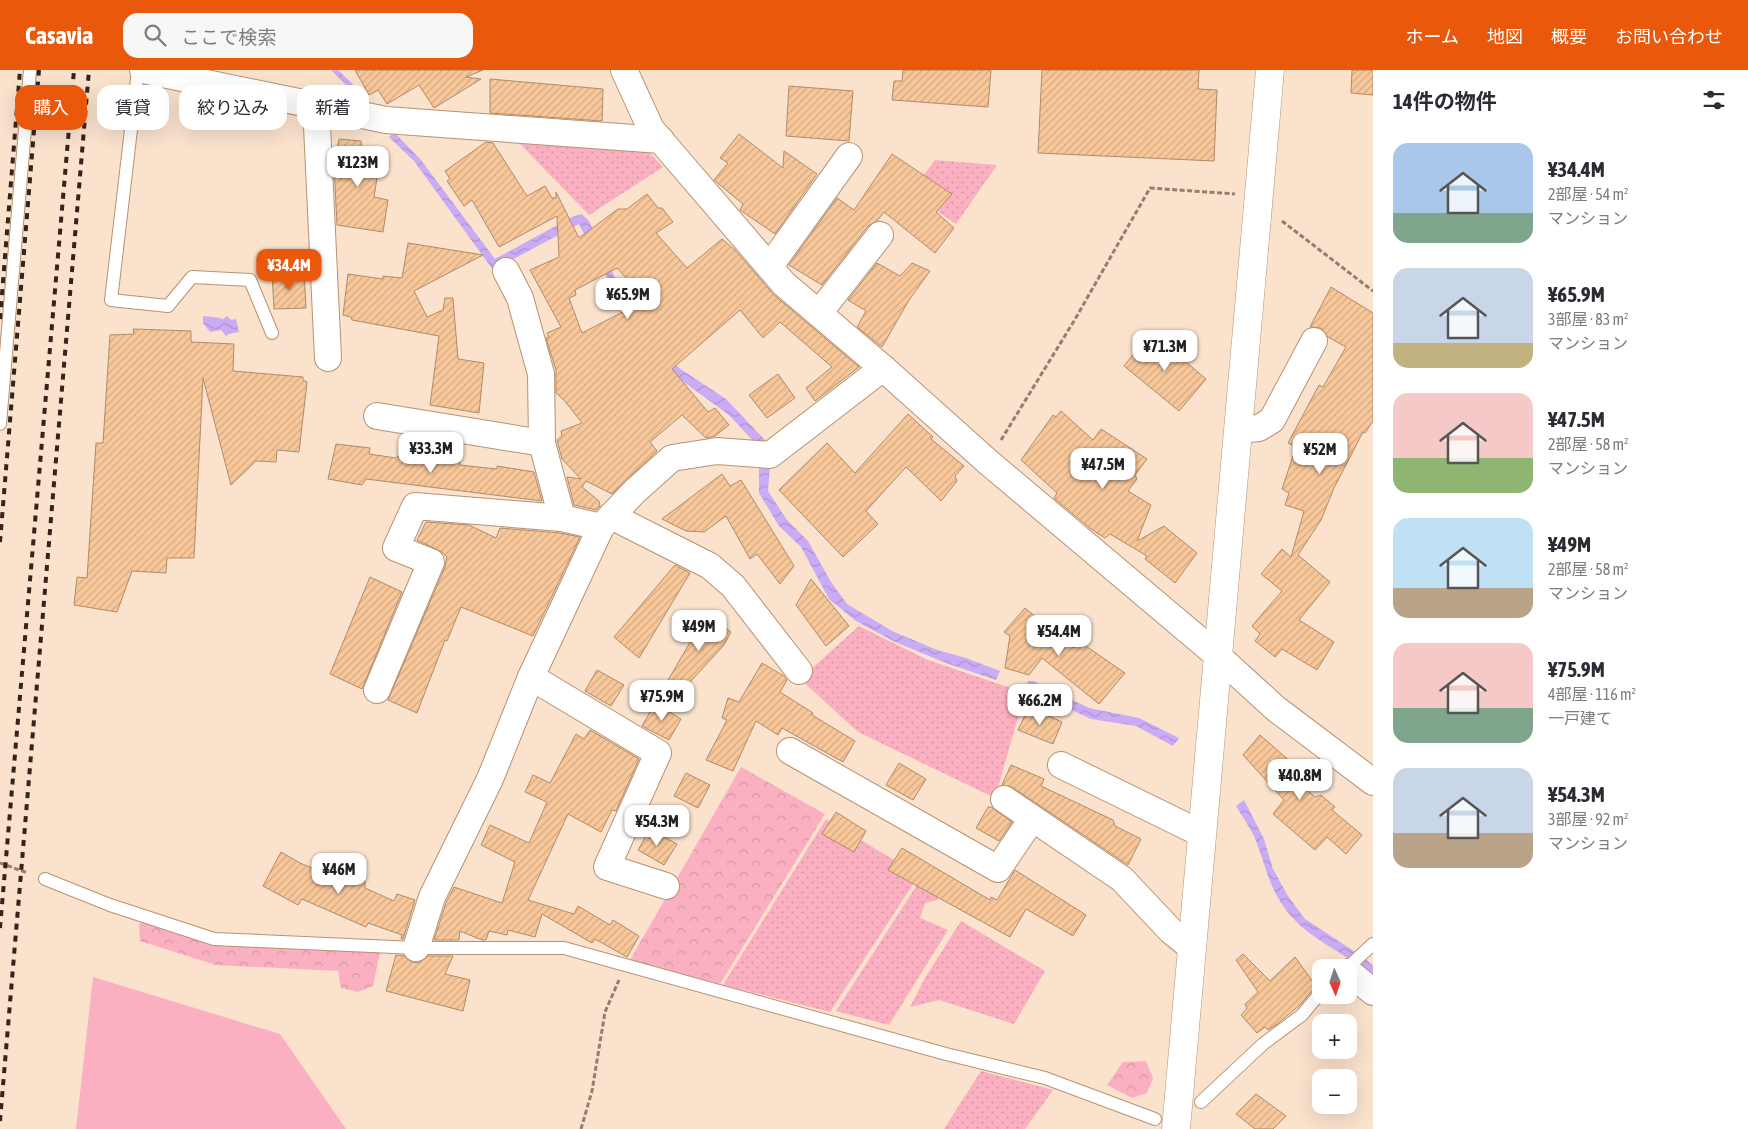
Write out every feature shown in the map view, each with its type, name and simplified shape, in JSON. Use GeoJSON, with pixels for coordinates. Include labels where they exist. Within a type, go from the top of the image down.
{"type":"FeatureCollection","features":[{"type":"Feature","properties":{"kind":"street"},"geometry":{"type":"LineString","coordinates":[[144,70],[297,101]]}},
{"type":"Feature","properties":{"kind":"street"},"geometry":{"type":"LineString","coordinates":[[624,70],[651,129],[784,284],[883,368],[988,462],[1218,655],[1275,708],[1373,782]]}},
{"type":"Feature","properties":{"kind":"street"},"geometry":{"type":"LineString","coordinates":[[1166,1124],[1192,948],[1270,70]]}},
{"type":"Feature","properties":{"kind":"street"},"geometry":{"type":"LineString","coordinates":[[369,116],[386,120],[661,140]]}},
{"type":"Feature","properties":{"kind":"street"},"geometry":{"type":"LineString","coordinates":[[317,130],[328,358]]}},
{"type":"Feature","properties":{"kind":"street"},"geometry":{"type":"LineString","coordinates":[[770,266],[849,156]]}},
{"type":"Feature","properties":{"kind":"street"},"geometry":{"type":"LineString","coordinates":[[819,313],[880,235]]}},
{"type":"Feature","properties":{"kind":"street"},"geometry":{"type":"LineString","coordinates":[[506,271],[520,298],[541,374],[542,443],[562,518]]}},
{"type":"Feature","properties":{"kind":"street"},"geometry":{"type":"LineString","coordinates":[[1238,430],[1259,428],[1272,420],[1314,341]]}},
{"type":"Feature","properties":{"kind":"street"},"geometry":{"type":"LineString","coordinates":[[416,948],[432,897],[490,779],[531,677],[606,522],[635,491],[672,458],[717,451],[770,455],[883,368]]}},
{"type":"Feature","properties":{"kind":"street"},"geometry":{"type":"LineString","coordinates":[[378,416],[542,443]]}},
{"type":"Feature","properties":{"kind":"street"},"geometry":{"type":"LineString","coordinates":[[377,690],[430,562],[396,548],[415,506],[606,522],[710,566],[733,586],[799,672]]}},
{"type":"Feature","properties":{"kind":"street"},"geometry":{"type":"LineString","coordinates":[[531,677],[658,752],[607,867],[666,886]]}},
{"type":"Feature","properties":{"kind":"street"},"geometry":{"type":"LineString","coordinates":[[790,751],[998,869],[1032,818]]}},
{"type":"Feature","properties":{"kind":"street"},"geometry":{"type":"LineString","coordinates":[[1061,765],[1202,834]]}},
{"type":"Feature","properties":{"kind":"street"},"geometry":{"type":"LineString","coordinates":[[1004,799],[1122,880],[1171,931],[1192,948]]}},
{"type":"Feature","properties":{"kind":"street"},"geometry":{"type":"LineString","coordinates":[[1358,980],[1373,992]]}},
{"type":"Feature","properties":{"kind":"lane"},"geometry":{"type":"LineString","coordinates":[[0,424],[30,70]]}},
{"type":"Feature","properties":{"kind":"lane"},"geometry":{"type":"LineString","coordinates":[[138,70],[111,300],[168,306],[192,277],[250,280],[272,333]]}},
{"type":"Feature","properties":{"kind":"lane"},"geometry":{"type":"LineString","coordinates":[[45,880],[110,905],[214,939],[416,948],[564,948],[946,1054],[1045,1078],[1166,1124]]}},
{"type":"Feature","properties":{"kind":"lane"},"geometry":{"type":"LineString","coordinates":[[1357,959],[1373,944]]}},
{"type":"Feature","properties":{"kind":"lane"},"geometry":{"type":"LineString","coordinates":[[1200,1102],[1263,1044],[1302,1015],[1312,1003]]}},
{"type":"Feature","properties":{"kind":"path"},"geometry":{"type":"LineString","coordinates":[[988,462],[1074,321],[1150,188],[1236,194]]}},
{"type":"Feature","properties":{"kind":"path"},"geometry":{"type":"LineString","coordinates":[[1278,217],[1373,291]]}},
{"type":"Feature","properties":{"kind":"path"},"geometry":{"type":"LineString","coordinates":[[0,863],[45,880]]}},
{"type":"Feature","properties":{"kind":"path"},"geometry":{"type":"LineString","coordinates":[[581,1129],[592,1090],[606,1012],[626,965]]}},
{"type":"Feature","properties":{"kind":"green space"},"geometry":{"type":"Polygon","coordinates":[[[520,144],[644,147],[663,167],[589,215],[520,144]]]}},
{"type":"Feature","properties":{"kind":"green space"},"geometry":{"type":"Polygon","coordinates":[[[935,160],[997,165],[956,224],[918,198],[896,212],[935,160]]]}},
{"type":"Feature","properties":{"kind":"green space"},"geometry":{"type":"Polygon","coordinates":[[[859,626],[928,660],[1025,693],[995,798],[858,732],[800,679],[859,626]]]}},
{"type":"Feature","properties":{"kind":"green space"},"geometry":{"type":"Polygon","coordinates":[[[741,767],[825,814],[720,984],[630,960],[741,767]]]}},
{"type":"Feature","properties":{"kind":"green space"},"geometry":{"type":"Polygon","coordinates":[[[826,819],[919,875],[830,1012],[723,985],[826,819]]]}},
{"type":"Feature","properties":{"kind":"green space"},"geometry":{"type":"Polygon","coordinates":[[[922,877],[942,887],[937,900],[925,903],[920,918],[948,930],[889,1025],[836,1011],[922,877]]]}},
{"type":"Feature","properties":{"kind":"green space"},"geometry":{"type":"Polygon","coordinates":[[[961,921],[1045,971],[1014,1024],[939,1000],[910,1007],[925,978],[961,921]]]}},
{"type":"Feature","properties":{"kind":"green space"},"geometry":{"type":"Polygon","coordinates":[[[145,922],[216,944],[380,952],[373,986],[358,992],[341,988],[338,971],[216,965],[140,941],[139,924],[145,922]]]}},
{"type":"Feature","properties":{"kind":"green space"},"geometry":{"type":"Polygon","coordinates":[[[93,977],[280,1034],[346,1129],[76,1129],[93,977]]]}},
{"type":"Feature","properties":{"kind":"green space"},"geometry":{"type":"Polygon","coordinates":[[[1146,1061],[1153,1078],[1147,1093],[1132,1098],[1107,1085],[1123,1062],[1146,1061]]]}},
{"type":"Feature","properties":{"kind":"green space"},"geometry":{"type":"Polygon","coordinates":[[[981,1071],[1053,1090],[1025,1129],[944,1129],[981,1071]]]}},
{"type":"Feature","properties":{"kind":"water"},"geometry":{"type":"Polygon","coordinates":[[[331,70],[338,70],[354,85],[346,85],[331,70]]]}},
{"type":"Feature","properties":{"kind":"water"},"geometry":{"type":"Polygon","coordinates":[[[394,132],[421,160],[495,259],[572,217],[582,214],[589,221],[622,293],[644,331],[662,354],[682,370],[726,399],[765,440],[759,445],[756,444],[729,415],[666,369],[642,346],[579,224],[493,270],[414,161],[389,137],[394,132]]]}},
{"type":"Feature","properties":{"kind":"water"},"geometry":{"type":"Polygon","coordinates":[[[203,316],[221,318],[222,320],[227,316],[231,320],[236,319],[239,332],[226,336],[221,330],[210,332],[203,323],[203,316]]]}},
{"type":"Feature","properties":{"kind":"water"},"geometry":{"type":"Polygon","coordinates":[[[759,465],[770,465],[768,491],[787,520],[808,541],[831,582],[847,604],[892,631],[937,650],[966,658],[1000,671],[996,680],[946,663],[895,642],[856,621],[829,599],[801,547],[779,526],[759,493],[759,465]]]}},
{"type":"Feature","properties":{"kind":"water"},"geometry":{"type":"Polygon","coordinates":[[[1028,681],[1033,681],[1089,708],[1139,718],[1179,738],[1173,746],[1136,726],[1091,719],[1026,689],[1028,681]]]}},
{"type":"Feature","properties":{"kind":"water"},"geometry":{"type":"Polygon","coordinates":[[[1244,800],[1264,839],[1273,869],[1288,896],[1305,919],[1366,959],[1373,966],[1373,979],[1358,966],[1358,959],[1348,959],[1310,934],[1291,916],[1273,887],[1254,836],[1236,806],[1244,800]]]}},
{"type":"Feature","properties":{"kind":"building"},"geometry":{"type":"Polygon","coordinates":[[[355,70],[483,70],[466,77],[481,79],[434,108],[419,85],[387,104],[378,90],[369,95],[369,85],[363,85],[355,70]]]}},
{"type":"Feature","properties":{"kind":"building"},"geometry":{"type":"Polygon","coordinates":[[[903,70],[991,70],[988,107],[892,100],[894,81],[902,81],[903,70]]]}},
{"type":"Feature","properties":{"kind":"building"},"geometry":{"type":"Polygon","coordinates":[[[1042,70],[1199,70],[1198,89],[1217,90],[1214,161],[1038,153],[1042,70]]]}},
{"type":"Feature","properties":{"kind":"building"},"geometry":{"type":"Polygon","coordinates":[[[1352,70],[1373,70],[1373,95],[1351,93],[1352,70]]]}},
{"type":"Feature","properties":{"kind":"building"},"geometry":{"type":"Polygon","coordinates":[[[490,79],[603,89],[602,121],[490,113],[490,79]]]}},
{"type":"Feature","properties":{"kind":"building"},"geometry":{"type":"Polygon","coordinates":[[[789,86],[853,91],[849,141],[786,136],[789,86]]]}},
{"type":"Feature","properties":{"kind":"building"},"geometry":{"type":"Polygon","coordinates":[[[739,134],[783,168],[784,151],[817,174],[775,234],[740,210],[743,204],[714,180],[728,163],[720,158],[739,134]]]}},
{"type":"Feature","properties":{"kind":"building"},"geometry":{"type":"Polygon","coordinates":[[[339,139],[361,141],[362,150],[381,153],[374,197],[388,200],[383,232],[337,225],[334,165],[339,139]]]}},
{"type":"Feature","properties":{"kind":"building"},"geometry":{"type":"Polygon","coordinates":[[[486,142],[493,143],[527,196],[545,186],[552,198],[556,198],[556,192],[579,238],[618,209],[627,209],[647,194],[673,222],[656,233],[687,268],[722,239],[735,250],[774,295],[859,367],[815,401],[806,388],[832,367],[780,322],[763,338],[740,310],[672,369],[708,412],[715,408],[729,425],[715,436],[706,438],[682,415],[650,442],[657,451],[612,494],[586,481],[582,487],[599,501],[600,506],[596,510],[574,505],[567,477],[581,479],[562,459],[557,440],[562,436],[561,431],[582,423],[556,393],[556,370],[546,338],[549,337],[547,333],[561,327],[530,270],[559,257],[557,216],[499,247],[472,200],[464,206],[447,181],[450,179],[445,171],[486,142]],[[617,268],[575,290],[576,295],[569,298],[582,333],[646,300],[617,268]]]}},
{"type":"Feature","properties":{"kind":"building"},"geometry":{"type":"Polygon","coordinates":[[[892,154],[952,194],[936,212],[954,228],[935,253],[884,212],[877,221],[868,226],[822,285],[789,265],[837,198],[854,210],[892,154]]]}},
{"type":"Feature","properties":{"kind":"building"},"geometry":{"type":"Polygon","coordinates":[[[408,243],[483,255],[414,291],[427,317],[443,310],[445,298],[453,298],[458,359],[484,363],[479,413],[430,405],[439,336],[352,320],[351,317],[343,315],[348,274],[383,279],[383,276],[402,278],[408,243]]]}},
{"type":"Feature","properties":{"kind":"building"},"geometry":{"type":"Polygon","coordinates":[[[877,263],[900,276],[912,263],[930,271],[909,300],[882,347],[857,327],[866,311],[848,300],[877,263]]]}},
{"type":"Feature","properties":{"kind":"building"},"geometry":{"type":"Polygon","coordinates":[[[304,272],[306,308],[274,309],[272,274],[304,272]]]}},
{"type":"Feature","properties":{"kind":"building"},"geometry":{"type":"Polygon","coordinates":[[[1331,287],[1373,313],[1373,421],[1365,433],[1363,432],[1334,488],[1321,520],[1298,555],[1330,582],[1299,620],[1334,642],[1317,670],[1282,649],[1275,657],[1255,641],[1260,634],[1252,626],[1282,591],[1261,574],[1282,549],[1291,557],[1304,511],[1285,505],[1289,493],[1282,489],[1296,447],[1288,443],[1319,385],[1323,387],[1346,347],[1328,337],[1321,328],[1310,327],[1331,287]]]}},
{"type":"Feature","properties":{"kind":"building"},"geometry":{"type":"Polygon","coordinates":[[[133,329],[191,331],[191,342],[234,344],[233,371],[303,377],[303,380],[307,382],[299,452],[277,450],[276,462],[256,461],[231,485],[203,378],[194,558],[167,558],[166,573],[132,571],[117,612],[74,605],[77,577],[87,578],[96,443],[103,443],[110,335],[134,334],[133,329]]]}},
{"type":"Feature","properties":{"kind":"building"},"geometry":{"type":"Polygon","coordinates":[[[1151,332],[1206,379],[1179,411],[1124,366],[1151,332]]]}},
{"type":"Feature","properties":{"kind":"building"},"geometry":{"type":"Polygon","coordinates":[[[778,374],[795,398],[767,418],[749,395],[778,374]]]}},
{"type":"Feature","properties":{"kind":"building"},"geometry":{"type":"Polygon","coordinates":[[[1061,411],[1093,440],[1101,429],[1147,459],[1135,475],[1137,479],[1128,491],[1151,505],[1137,541],[1164,526],[1197,553],[1175,583],[1145,559],[1147,556],[1110,534],[1105,538],[1091,529],[1054,498],[1057,493],[1021,460],[1053,415],[1056,417],[1061,411]]]}},
{"type":"Feature","properties":{"kind":"building"},"geometry":{"type":"Polygon","coordinates":[[[908,414],[933,437],[931,439],[964,466],[955,476],[957,481],[941,501],[906,467],[866,511],[878,524],[843,557],[779,490],[827,443],[855,473],[908,414]]]}},
{"type":"Feature","properties":{"kind":"building"},"geometry":{"type":"Polygon","coordinates":[[[336,444],[370,448],[369,454],[396,458],[398,456],[437,461],[459,458],[460,465],[497,469],[497,466],[534,472],[542,501],[366,479],[362,485],[328,479],[336,444]]]}},
{"type":"Feature","properties":{"kind":"building"},"geometry":{"type":"Polygon","coordinates":[[[722,474],[730,486],[741,480],[794,566],[780,584],[757,554],[750,559],[726,516],[704,532],[686,531],[662,519],[722,474]]]}},
{"type":"Feature","properties":{"kind":"building"},"geometry":{"type":"Polygon","coordinates":[[[426,522],[469,525],[496,538],[500,528],[560,533],[580,537],[533,636],[461,607],[447,641],[445,640],[417,713],[388,700],[445,567],[447,557],[442,552],[417,540],[426,522]]]}},
{"type":"Feature","properties":{"kind":"building"},"geometry":{"type":"Polygon","coordinates":[[[675,565],[690,573],[639,658],[614,637],[675,565]]]}},
{"type":"Feature","properties":{"kind":"building"},"geometry":{"type":"Polygon","coordinates":[[[370,577],[402,592],[362,689],[330,674],[370,577]]]}},
{"type":"Feature","properties":{"kind":"building"},"geometry":{"type":"Polygon","coordinates":[[[811,579],[849,626],[826,646],[796,605],[811,579]]]}},
{"type":"Feature","properties":{"kind":"building"},"geometry":{"type":"Polygon","coordinates":[[[1025,608],[1074,648],[1080,642],[1125,673],[1099,704],[1042,658],[1029,675],[1005,668],[1010,636],[1004,632],[1025,608]]]}},
{"type":"Feature","properties":{"kind":"building"},"geometry":{"type":"Polygon","coordinates":[[[707,613],[731,632],[724,645],[680,693],[667,682],[707,613]]]}},
{"type":"Feature","properties":{"kind":"building"},"geometry":{"type":"Polygon","coordinates":[[[762,663],[784,676],[787,680],[780,692],[813,713],[812,715],[855,741],[843,762],[782,728],[778,735],[756,721],[733,771],[706,760],[727,720],[722,718],[728,698],[739,702],[762,663]]]}},
{"type":"Feature","properties":{"kind":"building"},"geometry":{"type":"Polygon","coordinates":[[[597,670],[624,685],[611,706],[585,691],[597,670]]]}},
{"type":"Feature","properties":{"kind":"building"},"geometry":{"type":"Polygon","coordinates":[[[655,703],[681,719],[669,740],[642,726],[655,703]]]}},
{"type":"Feature","properties":{"kind":"building"},"geometry":{"type":"Polygon","coordinates":[[[1029,707],[1062,722],[1053,744],[1018,730],[1029,707]]]}},
{"type":"Feature","properties":{"kind":"building"},"geometry":{"type":"Polygon","coordinates":[[[590,730],[639,759],[616,811],[612,810],[601,832],[568,814],[528,900],[574,914],[578,906],[610,925],[613,920],[639,936],[627,957],[595,939],[592,943],[542,914],[535,937],[508,930],[507,935],[489,931],[486,940],[482,940],[460,931],[459,940],[434,940],[446,903],[454,887],[502,903],[515,862],[481,845],[490,825],[529,843],[547,802],[525,792],[533,775],[550,783],[576,734],[584,739],[590,730]]]}},
{"type":"Feature","properties":{"kind":"building"},"geometry":{"type":"Polygon","coordinates":[[[1260,735],[1300,770],[1293,777],[1315,797],[1321,795],[1335,807],[1332,810],[1362,835],[1346,854],[1327,837],[1315,850],[1273,814],[1284,800],[1243,755],[1260,735]]]}},
{"type":"Feature","properties":{"kind":"building"},"geometry":{"type":"Polygon","coordinates":[[[899,763],[926,779],[913,800],[886,785],[899,763]]]}},
{"type":"Feature","properties":{"kind":"building"},"geometry":{"type":"Polygon","coordinates":[[[1011,765],[1044,779],[1041,786],[1113,820],[1115,826],[1141,839],[1128,865],[1012,787],[1002,785],[1011,765]]]}},
{"type":"Feature","properties":{"kind":"building"},"geometry":{"type":"Polygon","coordinates":[[[686,773],[710,785],[698,808],[674,796],[686,773]]]}},
{"type":"Feature","properties":{"kind":"building"},"geometry":{"type":"Polygon","coordinates":[[[988,807],[991,807],[1012,822],[999,841],[976,828],[988,807]]]}},
{"type":"Feature","properties":{"kind":"building"},"geometry":{"type":"Polygon","coordinates":[[[836,812],[866,831],[854,852],[822,834],[836,812]]]}},
{"type":"Feature","properties":{"kind":"building"},"geometry":{"type":"Polygon","coordinates":[[[650,829],[677,844],[664,865],[638,850],[650,829]]]}},
{"type":"Feature","properties":{"kind":"building"},"geometry":{"type":"Polygon","coordinates":[[[902,848],[990,900],[991,897],[997,900],[1015,870],[1086,915],[1073,936],[1026,909],[1010,937],[888,870],[902,848]]]}},
{"type":"Feature","properties":{"kind":"building"},"geometry":{"type":"Polygon","coordinates":[[[281,852],[300,863],[324,873],[326,869],[349,880],[354,876],[365,881],[365,888],[394,901],[397,894],[415,900],[403,939],[401,939],[402,935],[368,923],[366,927],[302,899],[298,905],[263,886],[281,852]]]}},
{"type":"Feature","properties":{"kind":"building"},"geometry":{"type":"Polygon","coordinates":[[[1243,954],[1270,981],[1295,957],[1312,980],[1312,991],[1300,1005],[1277,1024],[1268,1030],[1265,1027],[1257,1033],[1241,1015],[1247,1008],[1245,1004],[1258,992],[1236,960],[1243,954]]]}},
{"type":"Feature","properties":{"kind":"building"},"geometry":{"type":"Polygon","coordinates":[[[396,955],[404,956],[411,962],[419,963],[428,956],[453,956],[445,974],[470,980],[463,1011],[386,991],[396,955]]]}},
{"type":"Feature","properties":{"kind":"building"},"geometry":{"type":"Polygon","coordinates":[[[1256,1094],[1286,1116],[1273,1129],[1255,1129],[1236,1114],[1256,1094]]]}},
{"type":"Feature","properties":{"kind":"railway"},"geometry":{"type":"LineString","coordinates":[[0,319],[20,70]]}},
{"type":"Feature","properties":{"kind":"railway"},"geometry":{"type":"LineString","coordinates":[[0,542],[39,70]]}},
{"type":"Feature","properties":{"kind":"railway"},"geometry":{"type":"LineString","coordinates":[[0,928],[74,70]]}},
{"type":"Feature","properties":{"kind":"railway"},"geometry":{"type":"LineString","coordinates":[[0,1121],[89,70]]}}]}
